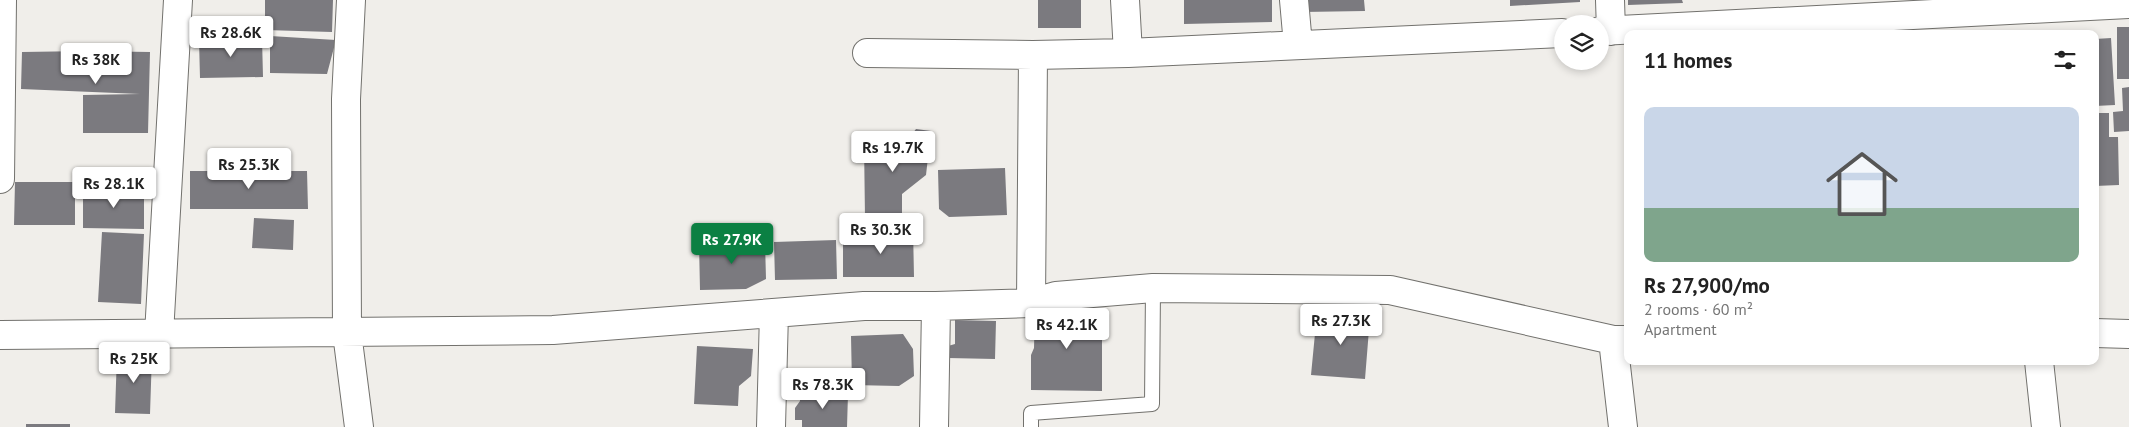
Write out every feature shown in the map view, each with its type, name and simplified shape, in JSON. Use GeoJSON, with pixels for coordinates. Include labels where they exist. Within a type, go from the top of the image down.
{"type":"FeatureCollection","features":[{"type":"Feature","properties":{"kind":"street"},"geometry":{"type":"LineString","coordinates":[[0,179],[2,0]]}},
{"type":"Feature","properties":{"kind":"street"},"geometry":{"type":"LineString","coordinates":[[159,334],[178,0]]}},
{"type":"Feature","properties":{"kind":"street"},"geometry":{"type":"LineString","coordinates":[[351,0],[346,100],[348,333],[360,427]]}},
{"type":"Feature","properties":{"kind":"street"},"geometry":{"type":"LineString","coordinates":[[1125,0],[1128,53]]}},
{"type":"Feature","properties":{"kind":"street"},"geometry":{"type":"LineString","coordinates":[[1294,0],[1298,45]]}},
{"type":"Feature","properties":{"kind":"street"},"geometry":{"type":"LineString","coordinates":[[1608,15],[1610,0]]}},
{"type":"Feature","properties":{"kind":"street"},"geometry":{"type":"LineString","coordinates":[[1654,30],[1943,24],[2129,4]]}},
{"type":"Feature","properties":{"kind":"street"},"geometry":{"type":"LineString","coordinates":[[1609,31],[1624,31]]}},
{"type":"Feature","properties":{"kind":"street"},"geometry":{"type":"LineString","coordinates":[[867,53],[1033,55],[1128,53],[1554,33]]}},
{"type":"Feature","properties":{"kind":"street"},"geometry":{"type":"LineString","coordinates":[[1031,302],[1033,55]]}},
{"type":"Feature","properties":{"kind":"street"},"geometry":{"type":"LineString","coordinates":[[0,335],[553,330],[864,306],[936,306],[1031,302],[1056,296],[1153,288],[1390,290],[1620,340],[1623,427]]}},
{"type":"Feature","properties":{"kind":"street"},"geometry":{"type":"LineString","coordinates":[[934,427],[936,306]]}},
{"type":"Feature","properties":{"kind":"street"},"geometry":{"type":"LineString","coordinates":[[771,427],[774,313]]}},
{"type":"Feature","properties":{"kind":"street"},"geometry":{"type":"LineString","coordinates":[[2099,333],[2129,334]]}},
{"type":"Feature","properties":{"kind":"street"},"geometry":{"type":"LineString","coordinates":[[2039,365],[2046,427]]}},
{"type":"Feature","properties":{"kind":"lane"},"geometry":{"type":"LineString","coordinates":[[1031,427],[1031,414],[1152,404],[1153,288]]}},
{"type":"Feature","properties":{"kind":"building"},"geometry":{"type":"Polygon","coordinates":[[[265,0],[333,0],[332,32],[265,30],[265,0]]]}},
{"type":"Feature","properties":{"kind":"building"},"geometry":{"type":"Polygon","coordinates":[[[1038,0],[1081,0],[1081,28],[1038,28],[1038,0]]]}},
{"type":"Feature","properties":{"kind":"building"},"geometry":{"type":"Polygon","coordinates":[[[1184,0],[1272,0],[1272,22],[1184,24],[1184,0]]]}},
{"type":"Feature","properties":{"kind":"building"},"geometry":{"type":"Polygon","coordinates":[[[1303,0],[1364,0],[1365,11],[1303,12],[1303,0]]]}},
{"type":"Feature","properties":{"kind":"building"},"geometry":{"type":"Polygon","coordinates":[[[1510,0],[1580,0],[1580,2],[1510,6],[1510,0]]]}},
{"type":"Feature","properties":{"kind":"building"},"geometry":{"type":"Polygon","coordinates":[[[1628,0],[1682,0],[1683,3],[1628,5],[1628,0]]]}},
{"type":"Feature","properties":{"kind":"building"},"geometry":{"type":"Polygon","coordinates":[[[2117,27],[2129,27],[2129,79],[2117,79],[2117,27]]]}},
{"type":"Feature","properties":{"kind":"building"},"geometry":{"type":"Polygon","coordinates":[[[270,36],[336,40],[327,74],[270,73],[270,36]]]}},
{"type":"Feature","properties":{"kind":"building"},"geometry":{"type":"Polygon","coordinates":[[[262,38],[263,77],[200,78],[199,40],[262,38]]]}},
{"type":"Feature","properties":{"kind":"building"},"geometry":{"type":"Polygon","coordinates":[[[2111,38],[2115,105],[2099,106],[2099,39],[2111,38]]]}},
{"type":"Feature","properties":{"kind":"building"},"geometry":{"type":"Polygon","coordinates":[[[22,52],[150,52],[148,133],[83,133],[83,95],[140,94],[21,89],[22,52]]]}},
{"type":"Feature","properties":{"kind":"building"},"geometry":{"type":"Polygon","coordinates":[[[2129,87],[2129,131],[2114,132],[2113,112],[2123,111],[2122,88],[2129,87]]]}},
{"type":"Feature","properties":{"kind":"building"},"geometry":{"type":"Polygon","coordinates":[[[2099,113],[2109,113],[2109,137],[2118,137],[2119,185],[2099,186],[2099,113]]]}},
{"type":"Feature","properties":{"kind":"building"},"geometry":{"type":"Polygon","coordinates":[[[916,129],[931,131],[926,175],[902,194],[902,218],[865,218],[864,142],[906,142],[916,129]]]}},
{"type":"Feature","properties":{"kind":"building"},"geometry":{"type":"Polygon","coordinates":[[[1005,168],[1007,215],[949,217],[939,209],[938,170],[1005,168]]]}},
{"type":"Feature","properties":{"kind":"building"},"geometry":{"type":"Polygon","coordinates":[[[190,171],[307,171],[308,209],[190,209],[190,171]]]}},
{"type":"Feature","properties":{"kind":"building"},"geometry":{"type":"Polygon","coordinates":[[[15,182],[75,182],[75,225],[14,225],[15,182]]]}},
{"type":"Feature","properties":{"kind":"building"},"geometry":{"type":"Polygon","coordinates":[[[83,189],[144,190],[144,229],[83,228],[83,189]]]}},
{"type":"Feature","properties":{"kind":"building"},"geometry":{"type":"Polygon","coordinates":[[[254,218],[294,220],[293,250],[252,248],[254,218]]]}},
{"type":"Feature","properties":{"kind":"building"},"geometry":{"type":"Polygon","coordinates":[[[890,228],[913,228],[914,277],[843,277],[843,241],[870,240],[890,228]]]}},
{"type":"Feature","properties":{"kind":"building"},"geometry":{"type":"Polygon","coordinates":[[[102,232],[144,234],[141,304],[98,302],[102,232]]]}},
{"type":"Feature","properties":{"kind":"building"},"geometry":{"type":"Polygon","coordinates":[[[836,240],[837,279],[775,280],[774,242],[836,240]]]}},
{"type":"Feature","properties":{"kind":"building"},"geometry":{"type":"Polygon","coordinates":[[[765,242],[766,279],[746,289],[700,290],[699,243],[765,242]]]}},
{"type":"Feature","properties":{"kind":"building"},"geometry":{"type":"Polygon","coordinates":[[[1035,308],[1102,309],[1102,391],[1031,390],[1031,355],[1034,348],[1035,308]]]}},
{"type":"Feature","properties":{"kind":"building"},"geometry":{"type":"Polygon","coordinates":[[[1317,313],[1370,317],[1365,379],[1311,375],[1317,313]]]}},
{"type":"Feature","properties":{"kind":"building"},"geometry":{"type":"Polygon","coordinates":[[[955,320],[996,321],[995,359],[948,358],[948,346],[955,344],[955,320]]]}},
{"type":"Feature","properties":{"kind":"building"},"geometry":{"type":"Polygon","coordinates":[[[903,334],[913,349],[914,376],[899,386],[852,385],[851,336],[903,334]]]}},
{"type":"Feature","properties":{"kind":"building"},"geometry":{"type":"Polygon","coordinates":[[[697,346],[753,349],[751,376],[739,386],[738,406],[694,404],[697,346]]]}},
{"type":"Feature","properties":{"kind":"building"},"geometry":{"type":"Polygon","coordinates":[[[117,354],[152,354],[150,414],[115,413],[117,354]]]}},
{"type":"Feature","properties":{"kind":"building"},"geometry":{"type":"Polygon","coordinates":[[[800,393],[848,394],[847,427],[802,427],[802,420],[795,420],[795,408],[800,401],[800,393]]]}},
{"type":"Feature","properties":{"kind":"building"},"geometry":{"type":"Polygon","coordinates":[[[26,424],[70,424],[70,427],[26,427],[26,424]]]}}]}
